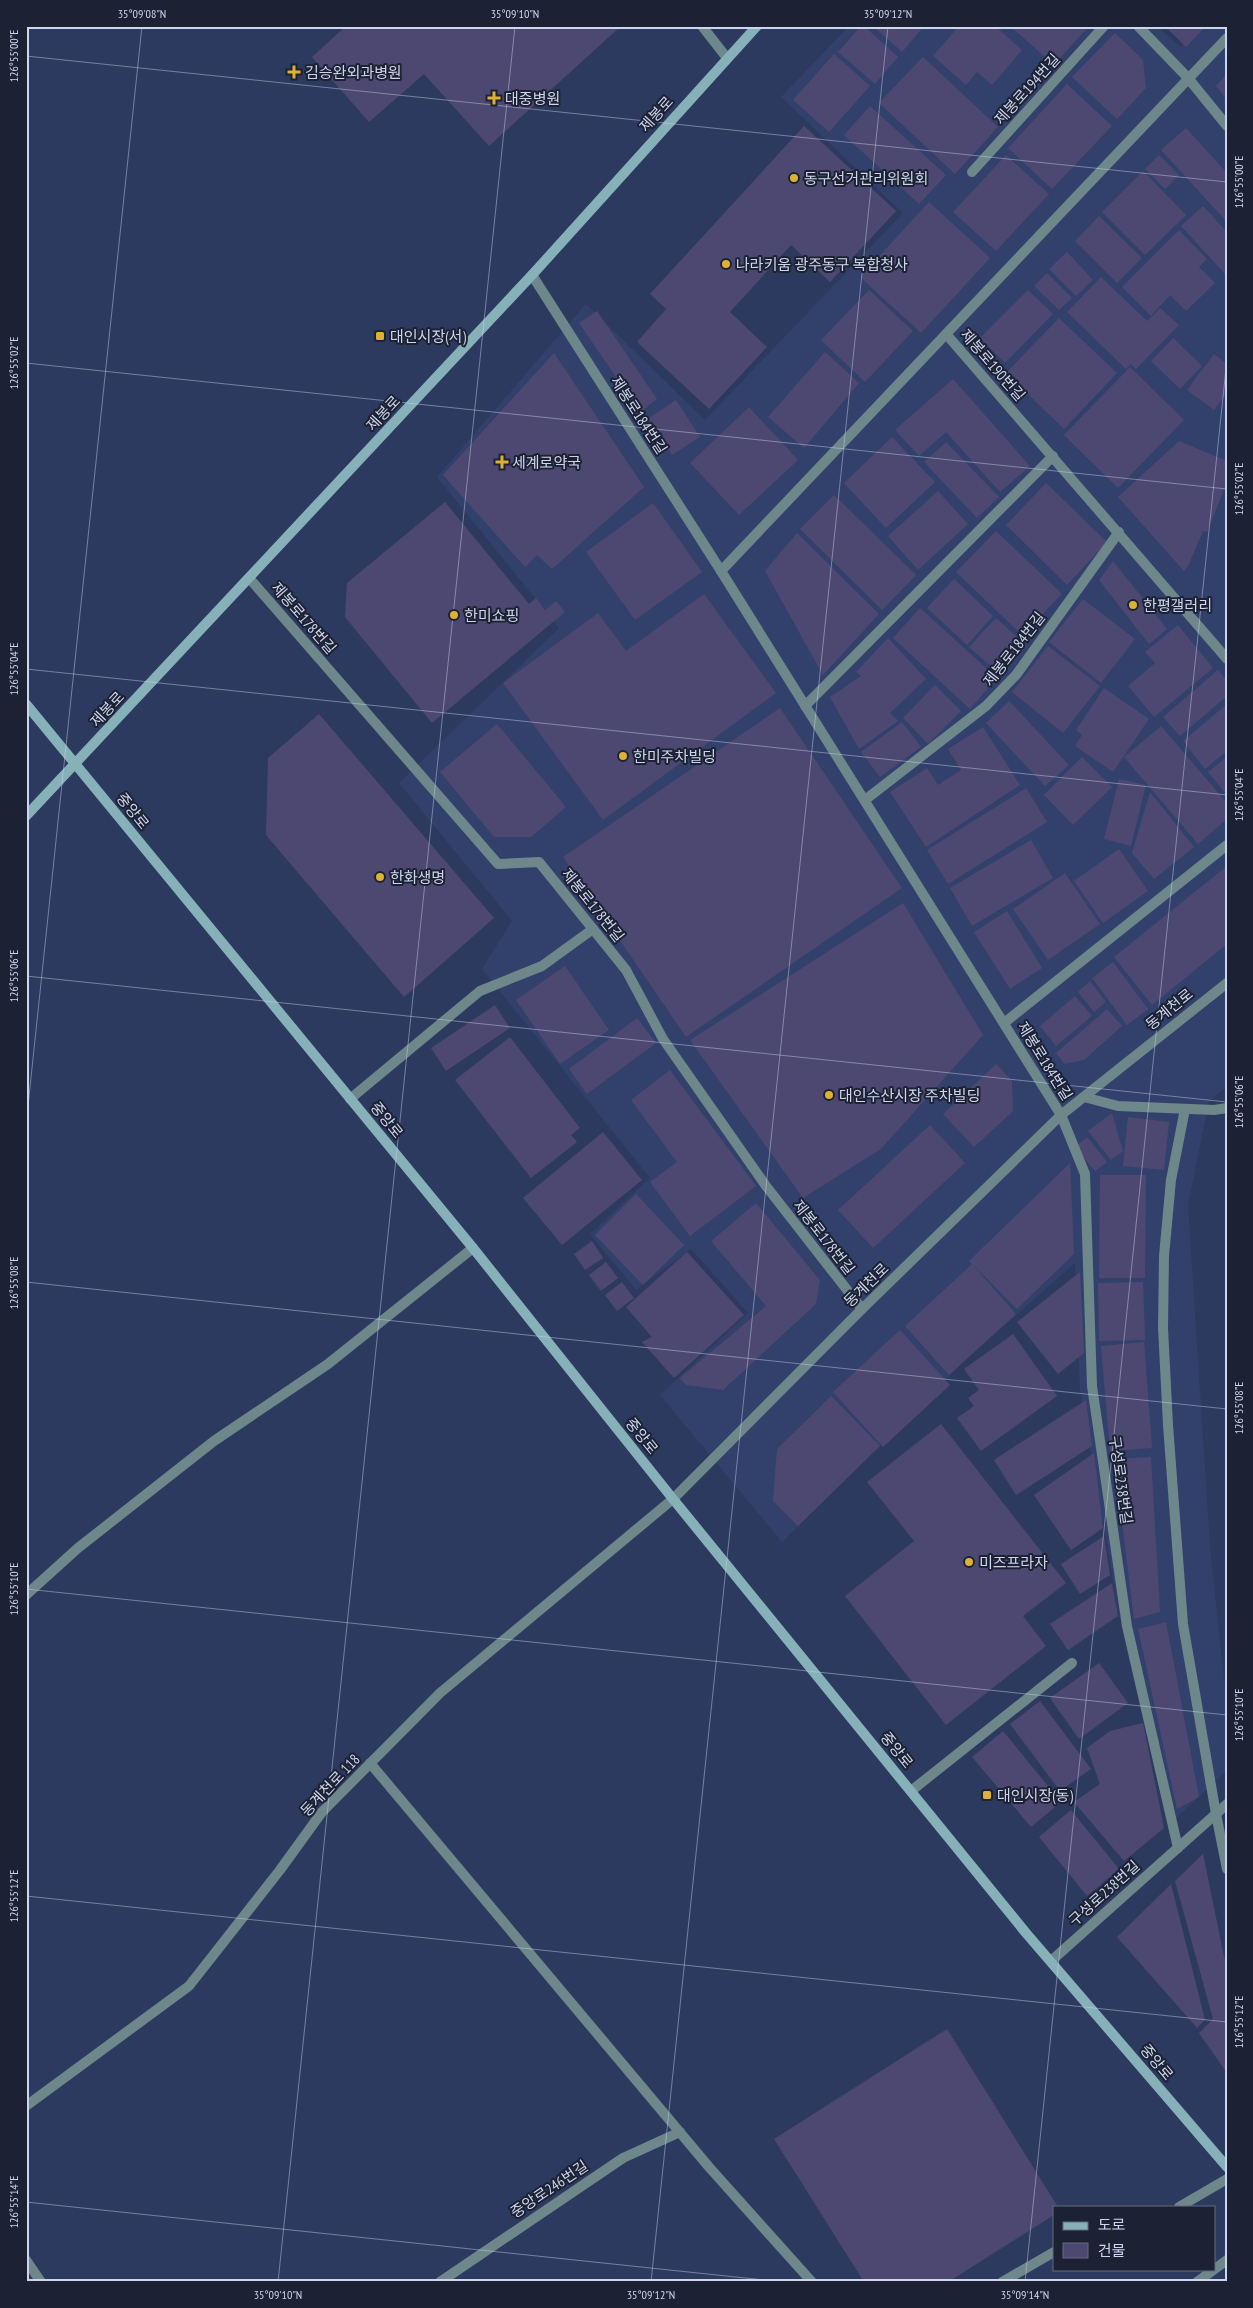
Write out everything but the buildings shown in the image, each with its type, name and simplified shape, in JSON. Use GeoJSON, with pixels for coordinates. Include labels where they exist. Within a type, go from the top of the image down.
{"type":"FeatureCollection","features":[{"type":"Feature","properties":{"kind":"main road","name":"제봉로"},"geometry":{"type":"LineString","coordinates":[[26,816],[250,579],[532,275],[758,26]]}},
{"type":"Feature","properties":{"kind":"main road","name":"중앙로"},"geometry":{"type":"LineString","coordinates":[[26,704],[473,1248],[673,1499],[911,1791],[1051,1961],[1227,2168]]}},
{"type":"Feature","properties":{"kind":"street"},"geometry":{"type":"LineString","coordinates":[[702,26],[727,58]]}},
{"type":"Feature","properties":{"kind":"street","name":"제봉로194번길"},"geometry":{"type":"LineString","coordinates":[[972,172],[1104,26]]}},
{"type":"Feature","properties":{"kind":"street"},"geometry":{"type":"LineString","coordinates":[[1138,26],[1188,78],[1227,126]]}},
{"type":"Feature","properties":{"kind":"street"},"geometry":{"type":"LineString","coordinates":[[1188,78],[1227,38]]}},
{"type":"Feature","properties":{"kind":"street","name":"제봉로190번길"},"geometry":{"type":"LineString","coordinates":[[1188,78],[947,335],[1227,659]]}},
{"type":"Feature","properties":{"kind":"street","name":"제봉로184번길"},"geometry":{"type":"LineString","coordinates":[[532,275],[721,571],[1061,1115]]}},
{"type":"Feature","properties":{"kind":"street"},"geometry":{"type":"LineString","coordinates":[[721,571],[947,335]]}},
{"type":"Feature","properties":{"kind":"street"},"geometry":{"type":"LineString","coordinates":[[805,706],[1053,456]]}},
{"type":"Feature","properties":{"kind":"street","name":"제봉로184번길"},"geometry":{"type":"LineString","coordinates":[[864,800],[986,706],[1016,675],[1118,532]]}},
{"type":"Feature","properties":{"kind":"street","name":"제봉로178번길"},"geometry":{"type":"LineString","coordinates":[[250,579],[498,864],[539,862],[626,970],[664,1039],[766,1186],[862,1309]]}},
{"type":"Feature","properties":{"kind":"street","name":"제봉로184번길"},"geometry":{"type":"LineString","coordinates":[[1004,1023],[1227,845]]}},
{"type":"Feature","properties":{"kind":"street","name":"중앙로"},"geometry":{"type":"LineString","coordinates":[[350,1098],[480,991],[542,966],[593,929]]}},
{"type":"Feature","properties":{"kind":"street","name":"동계천로"},"geometry":{"type":"LineString","coordinates":[[673,1499],[862,1309],[1061,1115],[1227,983]]}},
{"type":"Feature","properties":{"kind":"street"},"geometry":{"type":"LineString","coordinates":[[1084,1097],[1118,1106],[1214,1110],[1227,1108]]}},
{"type":"Feature","properties":{"kind":"street"},"geometry":{"type":"LineString","coordinates":[[1185,1109],[1171,1180],[1164,1256],[1163,1328],[1168,1424],[1182,1624],[1227,1869]]}},
{"type":"Feature","properties":{"kind":"street","name":"구성로238번길"},"geometry":{"type":"LineString","coordinates":[[1061,1115],[1085,1174],[1092,1386],[1126,1626],[1178,1848]]}},
{"type":"Feature","properties":{"kind":"street"},"geometry":{"type":"LineString","coordinates":[[26,1595],[78,1548],[214,1441],[328,1364],[473,1248]]}},
{"type":"Feature","properties":{"kind":"street","name":"동계천로 118"},"geometry":{"type":"LineString","coordinates":[[26,2106],[189,1986],[280,1870],[322,1812],[370,1763],[440,1693],[673,1499]]}},
{"type":"Feature","properties":{"kind":"street","name":"중앙로"},"geometry":{"type":"LineString","coordinates":[[911,1791],[1072,1663]]}},
{"type":"Feature","properties":{"kind":"street"},"geometry":{"type":"LineString","coordinates":[[370,1763],[680,2132],[812,2282]]}},
{"type":"Feature","properties":{"kind":"street","name":"구성로238번길"},"geometry":{"type":"LineString","coordinates":[[1051,1961],[1227,1804]]}},
{"type":"Feature","properties":{"kind":"street","name":"중앙로246번길"},"geometry":{"type":"LineString","coordinates":[[440,2282],[623,2158],[680,2132]]}},
{"type":"Feature","properties":{"kind":"street"},"geometry":{"type":"LineString","coordinates":[[1181,2206],[1227,2179]]}},
{"type":"Feature","properties":{"kind":"street"},"geometry":{"type":"LineString","coordinates":[[1002,2282],[1053,2253]]}},
{"type":"Feature","properties":{"kind":"street"},"geometry":{"type":"LineString","coordinates":[[26,2260],[41,2282]]}},
{"type":"Feature","properties":{"kind":"street"},"geometry":{"type":"LineString","coordinates":[[1216,2268],[1227,2260]]}},
{"type":"Feature","properties":{"kind":"street"},"geometry":{"type":"LineString","coordinates":[[1197,2282],[1213,2270]]}},
{"type":"Feature","properties":{"kind":"shaded area"},"geometry":{"type":"Polygon","coordinates":[[[849,26],[1157,26],[1180,47],[1200,26],[1227,26],[1227,1087],[1209,1101],[1188,1205],[1210,1546],[1227,1710],[1227,1770],[1168,1826],[1122,1630],[1080,1391],[1075,1263],[975,1351],[782,1542],[660,1395],[748,1313],[691,1249],[636,1290],[590,1234],[650,1178],[482,969],[512,921],[399,783],[559,628],[437,477],[586,304],[705,420],[903,213],[781,97],[849,26]]]}},
{"type":"Feature","properties":{"kind":"place","name":"김승완외과병원"},"geometry":{"type":"Point","coordinates":[294,72]}},
{"type":"Feature","properties":{"kind":"place","name":"대중병원"},"geometry":{"type":"Point","coordinates":[494,98]}},
{"type":"Feature","properties":{"kind":"place","name":"동구선거관리위원회"},"geometry":{"type":"Point","coordinates":[794,178]}},
{"type":"Feature","properties":{"kind":"place","name":"나라키움 광주동구 복합청사"},"geometry":{"type":"Point","coordinates":[726,264]}},
{"type":"Feature","properties":{"kind":"place","name":"대인시장(서)"},"geometry":{"type":"Point","coordinates":[380,336]}},
{"type":"Feature","properties":{"kind":"place","name":"세계로약국"},"geometry":{"type":"Point","coordinates":[502,462]}},
{"type":"Feature","properties":{"kind":"place","name":"한평갤러리"},"geometry":{"type":"Point","coordinates":[1133,605]}},
{"type":"Feature","properties":{"kind":"place","name":"한미쇼핑"},"geometry":{"type":"Point","coordinates":[454,615]}},
{"type":"Feature","properties":{"kind":"place","name":"한미주차빌딩"},"geometry":{"type":"Point","coordinates":[623,756]}},
{"type":"Feature","properties":{"kind":"place","name":"한화생명"},"geometry":{"type":"Point","coordinates":[380,877]}},
{"type":"Feature","properties":{"kind":"place","name":"대인수산시장 주차빌딩"},"geometry":{"type":"Point","coordinates":[829,1095]}},
{"type":"Feature","properties":{"kind":"place","name":"미즈프라자"},"geometry":{"type":"Point","coordinates":[969,1562]}},
{"type":"Feature","properties":{"kind":"place","name":"대인시장(동)"},"geometry":{"type":"Point","coordinates":[987,1795]}}]}
